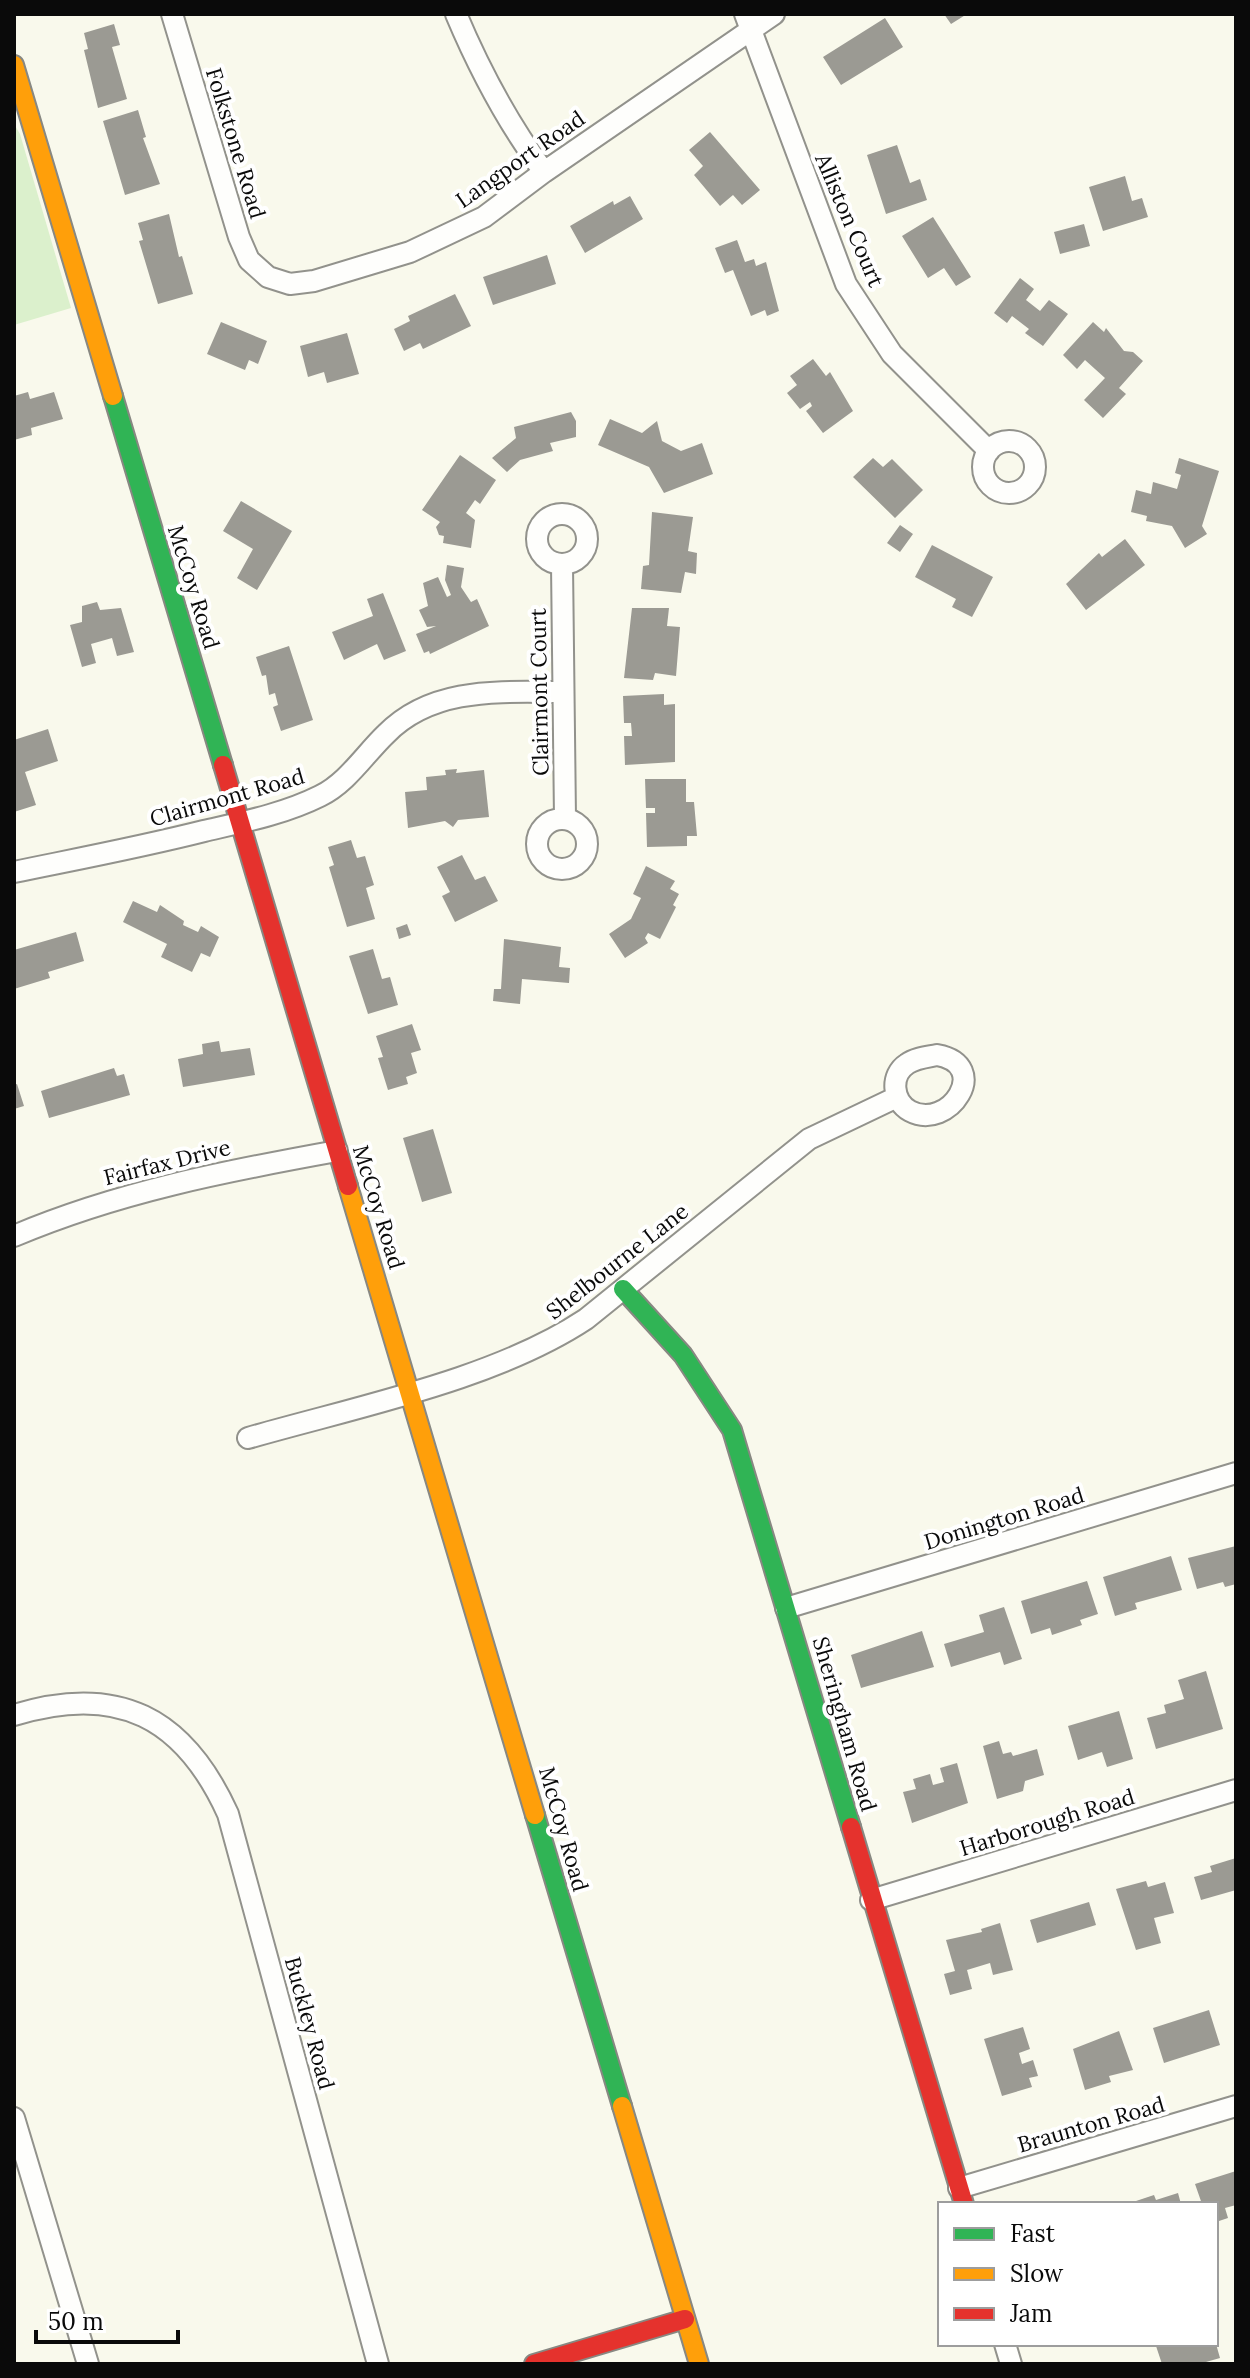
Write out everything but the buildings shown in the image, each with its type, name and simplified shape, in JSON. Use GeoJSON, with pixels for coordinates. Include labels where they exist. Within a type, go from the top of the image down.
{"type":"FeatureCollection","features":[{"type":"Feature","properties":{"kind":"main road","name":"McCoy Road"},"geometry":{"type":"LineString","coordinates":[[14,65],[19,98],[699,2364]]}},
{"type":"Feature","properties":{"kind":"main road","name":"Sheringham Road"},"geometry":{"type":"LineString","coordinates":[[623,1289],[686,1355],[721,1408],[742,1459],[961,2196]]}},
{"type":"Feature","properties":{"kind":"main road"},"geometry":{"type":"LineString","coordinates":[[534,2364],[685,2319]]}},
{"type":"Feature","properties":{"kind":"street","name":"Folkstone Road"},"geometry":{"type":"LineString","coordinates":[[172,14],[239,237],[249,260],[268,277]]}},
{"type":"Feature","properties":{"kind":"street"},"geometry":{"type":"LineString","coordinates":[[456,14],[476,61],[513,130],[544,172]]}},
{"type":"Feature","properties":{"kind":"street","name":"Langport Road"},"geometry":{"type":"LineString","coordinates":[[268,277],[290,284],[314,281],[410,252],[484,217],[747,22],[774,14]]}},
{"type":"Feature","properties":{"kind":"street","name":"Alliston Court"},"geometry":{"type":"LineString","coordinates":[[747,22],[846,284],[892,354],[989,451]]}},
{"type":"Feature","properties":{"kind":"street","name":"Clairmont Court"},"geometry":{"type":"LineString","coordinates":[[562,565],[565,818]]}},
{"type":"Feature","properties":{"kind":"street","name":"Clairmont Road"},"geometry":{"type":"LineString","coordinates":[[14,872],[276,813],[331,790],[394,725],[422,708],[458,695],[563,692]]}},
{"type":"Feature","properties":{"kind":"street","name":"Shelbourne Lane"},"geometry":{"type":"LineString","coordinates":[[248,1438],[533,1351],[586,1319],[809,1139],[897,1097]]}},
{"type":"Feature","properties":{"kind":"street","name":"Fairfax Drive"},"geometry":{"type":"LineString","coordinates":[[14,1236],[77,1210],[159,1185],[337,1151]]}},
{"type":"Feature","properties":{"kind":"street","name":"Donington Road"},"geometry":{"type":"LineString","coordinates":[[786,1608],[1236,1473]]}},
{"type":"Feature","properties":{"kind":"street","name":"Buckley Road"},"geometry":{"type":"LineString","coordinates":[[14,1715],[61,1703],[91,1702],[124,1709],[151,1720],[179,1738],[198,1759],[228,1814],[378,2364]]}},
{"type":"Feature","properties":{"kind":"street","name":"Harborough Road"},"geometry":{"type":"LineString","coordinates":[[871,1900],[1236,1790]]}},
{"type":"Feature","properties":{"kind":"street","name":"Braunton Road"},"geometry":{"type":"LineString","coordinates":[[961,2196],[1236,2106]]}},
{"type":"Feature","properties":{"kind":"street"},"geometry":{"type":"LineString","coordinates":[[14,2118],[88,2364]]}},
{"type":"Feature","properties":{"kind":"green space"},"geometry":{"type":"Polygon","coordinates":[[[14,124],[20,134],[71,308],[14,325],[14,124]]]}},
{"type":"Feature","properties":{"kind":"traffic: fast"},"geometry":{"type":"LineString","coordinates":[[113,396],[223,765]]}},
{"type":"Feature","properties":{"kind":"traffic: fast"},"geometry":{"type":"LineString","coordinates":[[623,1289],[683,1355],[732,1430],[851,1827]]}},
{"type":"Feature","properties":{"kind":"traffic: fast"},"geometry":{"type":"LineString","coordinates":[[535,1815],[622,2106]]}},
{"type":"Feature","properties":{"kind":"traffic: slow"},"geometry":{"type":"LineString","coordinates":[[14,65],[113,396]]}},
{"type":"Feature","properties":{"kind":"traffic: slow"},"geometry":{"type":"LineString","coordinates":[[348,1186],[535,1815]]}},
{"type":"Feature","properties":{"kind":"traffic: slow"},"geometry":{"type":"LineString","coordinates":[[622,2106],[699,2364]]}},
{"type":"Feature","properties":{"kind":"traffic: jam"},"geometry":{"type":"LineString","coordinates":[[223,765],[348,1186]]}},
{"type":"Feature","properties":{"kind":"traffic: jam"},"geometry":{"type":"LineString","coordinates":[[851,1827],[963,2202]]}},
{"type":"Feature","properties":{"kind":"traffic: jam"},"geometry":{"type":"LineString","coordinates":[[534,2364],[685,2319]]}}]}
